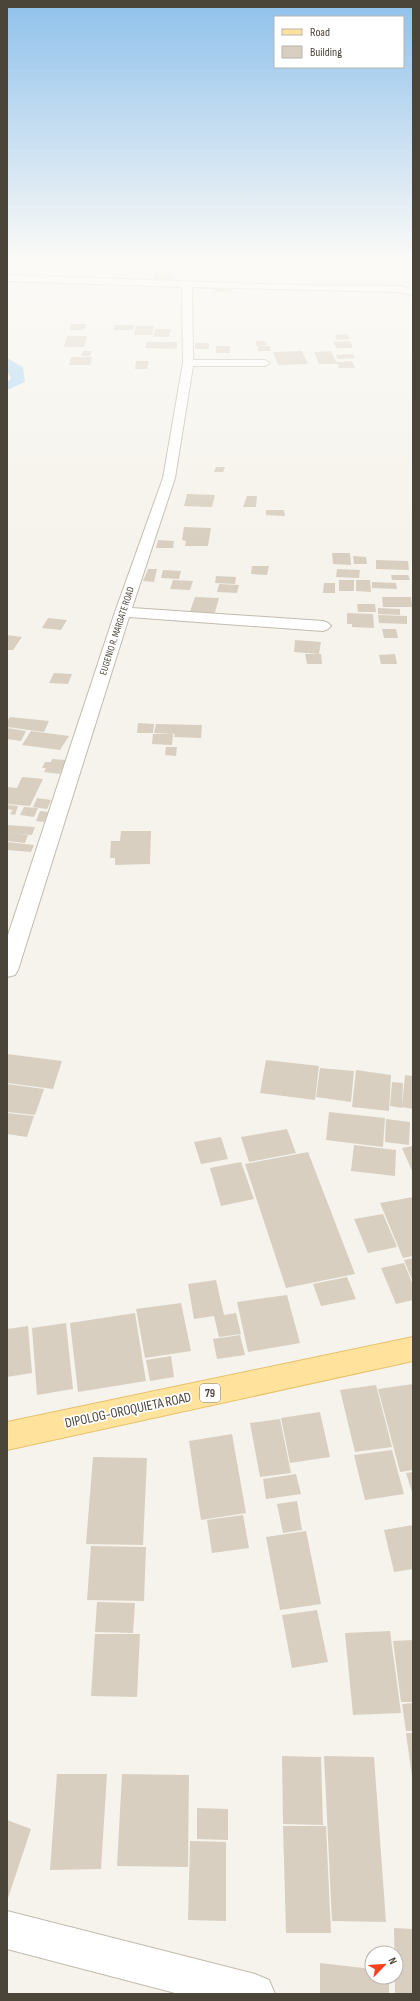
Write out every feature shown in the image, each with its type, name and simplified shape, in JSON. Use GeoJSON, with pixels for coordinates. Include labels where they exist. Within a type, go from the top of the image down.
{"type":"FeatureCollection","features":[{"type":"Feature","properties":{"kind":"main road","name":"DIPOLOG-OROQUIETA ROAD"},"geometry":{"type":"LineString","coordinates":[[7,1436],[413,1350]]}},
{"type":"Feature","properties":{"kind":"street","name":"EUGENIO R. MARGATE ROAD"},"geometry":{"type":"LineString","coordinates":[[7,970],[123,612],[169,478],[188,363],[188,351]]}},
{"type":"Feature","properties":{"kind":"street"},"geometry":{"type":"LineString","coordinates":[[188,363],[265,363]]}},
{"type":"Feature","properties":{"kind":"street"},"geometry":{"type":"LineString","coordinates":[[123,612],[323,626]]}},
{"type":"Feature","properties":{"kind":"street"},"geometry":{"type":"LineString","coordinates":[[7,1930],[256,1994]]}},
{"type":"Feature","properties":{"kind":"water"},"geometry":{"type":"Polygon","coordinates":[[[7,358],[23,367],[25,382],[7,390],[7,383],[11,378],[7,370],[7,358]]]}},
{"type":"Feature","properties":{"kind":"building"},"geometry":{"type":"Polygon","coordinates":[[[83,351],[92,351],[90,356],[81,356],[83,351]]]}},
{"type":"Feature","properties":{"kind":"building"},"geometry":{"type":"Polygon","coordinates":[[[216,351],[230,351],[230,353],[216,353],[216,351]]]}},
{"type":"Feature","properties":{"kind":"building"},"geometry":{"type":"Polygon","coordinates":[[[302,351],[308,364],[278,365],[273,352],[302,351]]]}},
{"type":"Feature","properties":{"kind":"building"},"geometry":{"type":"Polygon","coordinates":[[[331,351],[336,362],[352,361],[355,368],[339,368],[338,364],[319,364],[314,352],[331,351]]]}},
{"type":"Feature","properties":{"kind":"building"},"geometry":{"type":"Polygon","coordinates":[[[353,354],[355,358],[338,359],[336,355],[353,354]]]}},
{"type":"Feature","properties":{"kind":"building"},"geometry":{"type":"Polygon","coordinates":[[[71,357],[92,357],[90,365],[69,365],[71,357]]]}},
{"type":"Feature","properties":{"kind":"building"},"geometry":{"type":"Polygon","coordinates":[[[136,361],[149,361],[147,369],[135,369],[136,361]]]}},
{"type":"Feature","properties":{"kind":"building"},"geometry":{"type":"Polygon","coordinates":[[[216,467],[225,467],[223,472],[214,472],[216,467]]]}},
{"type":"Feature","properties":{"kind":"building"},"geometry":{"type":"Polygon","coordinates":[[[187,494],[215,495],[212,507],[184,506],[187,494]]]}},
{"type":"Feature","properties":{"kind":"building"},"geometry":{"type":"Polygon","coordinates":[[[247,496],[257,496],[256,507],[243,507],[247,496]]]}},
{"type":"Feature","properties":{"kind":"building"},"geometry":{"type":"Polygon","coordinates":[[[266,510],[284,510],[285,516],[266,515],[266,510]]]}},
{"type":"Feature","properties":{"kind":"building"},"geometry":{"type":"Polygon","coordinates":[[[184,527],[211,528],[208,546],[185,546],[186,541],[182,540],[184,527]]]}},
{"type":"Feature","properties":{"kind":"building"},"geometry":{"type":"Polygon","coordinates":[[[158,540],[174,541],[173,548],[156,548],[158,540]]]}},
{"type":"Feature","properties":{"kind":"building"},"geometry":{"type":"Polygon","coordinates":[[[332,553],[350,553],[351,565],[333,564],[332,553]]]}},
{"type":"Feature","properties":{"kind":"building"},"geometry":{"type":"Polygon","coordinates":[[[353,556],[366,557],[367,564],[354,564],[353,556]]]}},
{"type":"Feature","properties":{"kind":"building"},"geometry":{"type":"Polygon","coordinates":[[[376,560],[408,561],[409,570],[376,569],[376,560]]]}},
{"type":"Feature","properties":{"kind":"building"},"geometry":{"type":"Polygon","coordinates":[[[252,566],[269,566],[267,575],[251,574],[252,566]]]}},
{"type":"Feature","properties":{"kind":"building"},"geometry":{"type":"Polygon","coordinates":[[[148,569],[157,569],[154,582],[143,581],[148,569]]]}},
{"type":"Feature","properties":{"kind":"building"},"geometry":{"type":"Polygon","coordinates":[[[337,569],[360,570],[359,578],[336,577],[337,569]]]}},
{"type":"Feature","properties":{"kind":"building"},"geometry":{"type":"Polygon","coordinates":[[[163,570],[181,571],[179,579],[161,578],[163,570]]]}},
{"type":"Feature","properties":{"kind":"building"},"geometry":{"type":"Polygon","coordinates":[[[391,575],[408,575],[410,580],[392,580],[391,575]]]}},
{"type":"Feature","properties":{"kind":"building"},"geometry":{"type":"Polygon","coordinates":[[[216,576],[236,577],[235,584],[215,583],[216,576]]]}},
{"type":"Feature","properties":{"kind":"building"},"geometry":{"type":"Polygon","coordinates":[[[173,580],[193,581],[190,590],[170,589],[173,580]]]}},
{"type":"Feature","properties":{"kind":"building"},"geometry":{"type":"Polygon","coordinates":[[[339,580],[354,580],[354,591],[339,591],[339,580]]]}},
{"type":"Feature","properties":{"kind":"building"},"geometry":{"type":"Polygon","coordinates":[[[356,580],[370,580],[371,592],[356,591],[356,580]]]}},
{"type":"Feature","properties":{"kind":"building"},"geometry":{"type":"Polygon","coordinates":[[[372,582],[396,583],[397,589],[372,588],[372,582]]]}},
{"type":"Feature","properties":{"kind":"building"},"geometry":{"type":"Polygon","coordinates":[[[324,583],[335,583],[335,593],[323,593],[324,583]]]}},
{"type":"Feature","properties":{"kind":"building"},"geometry":{"type":"Polygon","coordinates":[[[219,584],[239,585],[237,593],[217,592],[219,584]]]}},
{"type":"Feature","properties":{"kind":"building"},"geometry":{"type":"Polygon","coordinates":[[[195,597],[219,598],[214,616],[189,614],[195,597]]]}},
{"type":"Feature","properties":{"kind":"building"},"geometry":{"type":"Polygon","coordinates":[[[382,597],[411,597],[412,607],[383,607],[382,597]]]}},
{"type":"Feature","properties":{"kind":"building"},"geometry":{"type":"Polygon","coordinates":[[[357,604],[375,604],[376,612],[358,612],[357,604]]]}},
{"type":"Feature","properties":{"kind":"building"},"geometry":{"type":"Polygon","coordinates":[[[378,608],[400,609],[400,615],[378,614],[378,608]]]}},
{"type":"Feature","properties":{"kind":"building"},"geometry":{"type":"Polygon","coordinates":[[[347,613],[373,614],[374,628],[352,627],[352,624],[347,624],[347,613]]]}},
{"type":"Feature","properties":{"kind":"building"},"geometry":{"type":"Polygon","coordinates":[[[378,615],[407,616],[407,624],[379,623],[378,615]]]}},
{"type":"Feature","properties":{"kind":"building"},"geometry":{"type":"Polygon","coordinates":[[[48,618],[67,620],[61,630],[42,628],[48,618]]]}},
{"type":"Feature","properties":{"kind":"building"},"geometry":{"type":"Polygon","coordinates":[[[382,629],[396,629],[398,638],[384,638],[382,629]]]}},
{"type":"Feature","properties":{"kind":"building"},"geometry":{"type":"Polygon","coordinates":[[[7,635],[22,637],[13,650],[7,650],[7,635]]]}},
{"type":"Feature","properties":{"kind":"building"},"geometry":{"type":"Polygon","coordinates":[[[295,640],[321,642],[319,654],[294,652],[295,640]]]}},
{"type":"Feature","properties":{"kind":"building"},"geometry":{"type":"Polygon","coordinates":[[[305,654],[321,654],[322,664],[307,664],[305,654]]]}},
{"type":"Feature","properties":{"kind":"building"},"geometry":{"type":"Polygon","coordinates":[[[395,654],[397,664],[381,664],[379,655],[395,654]]]}},
{"type":"Feature","properties":{"kind":"building"},"geometry":{"type":"Polygon","coordinates":[[[54,673],[72,674],[68,684],[49,683],[54,673]]]}},
{"type":"Feature","properties":{"kind":"building"},"geometry":{"type":"Polygon","coordinates":[[[10,717],[49,721],[44,732],[7,727],[7,721],[10,717]]]}},
{"type":"Feature","properties":{"kind":"building"},"geometry":{"type":"Polygon","coordinates":[[[138,723],[154,724],[153,733],[137,733],[138,723]]]}},
{"type":"Feature","properties":{"kind":"building"},"geometry":{"type":"Polygon","coordinates":[[[156,724],[202,725],[201,738],[174,737],[175,734],[154,733],[156,724]]]}},
{"type":"Feature","properties":{"kind":"building"},"geometry":{"type":"Polygon","coordinates":[[[7,728],[26,731],[21,741],[7,739],[7,728]]]}},
{"type":"Feature","properties":{"kind":"building"},"geometry":{"type":"Polygon","coordinates":[[[31,731],[69,736],[60,750],[22,745],[31,731]]]}},
{"type":"Feature","properties":{"kind":"building"},"geometry":{"type":"Polygon","coordinates":[[[153,734],[173,734],[172,745],[152,744],[153,734]]]}},
{"type":"Feature","properties":{"kind":"building"},"geometry":{"type":"Polygon","coordinates":[[[166,747],[177,747],[176,756],[165,755],[166,747]]]}},
{"type":"Feature","properties":{"kind":"building"},"geometry":{"type":"Polygon","coordinates":[[[52,759],[66,760],[60,774],[44,772],[46,768],[42,768],[45,762],[51,762],[52,759]]]}},
{"type":"Feature","properties":{"kind":"building"},"geometry":{"type":"Polygon","coordinates":[[[22,777],[43,779],[30,806],[7,804],[7,787],[17,788],[22,777]]]}},
{"type":"Feature","properties":{"kind":"building"},"geometry":{"type":"Polygon","coordinates":[[[37,798],[51,800],[47,809],[33,807],[37,798]]]}},
{"type":"Feature","properties":{"kind":"building"},"geometry":{"type":"Polygon","coordinates":[[[8,805],[18,806],[15,815],[10,814],[13,810],[7,809],[8,805]]]}},
{"type":"Feature","properties":{"kind":"building"},"geometry":{"type":"Polygon","coordinates":[[[24,807],[38,808],[34,817],[20,815],[24,807]]]}},
{"type":"Feature","properties":{"kind":"building"},"geometry":{"type":"Polygon","coordinates":[[[40,811],[48,812],[44,822],[36,821],[40,811]]]}},
{"type":"Feature","properties":{"kind":"building"},"geometry":{"type":"Polygon","coordinates":[[[7,825],[35,827],[32,835],[7,833],[7,825]]]}},
{"type":"Feature","properties":{"kind":"building"},"geometry":{"type":"Polygon","coordinates":[[[121,831],[151,831],[150,864],[115,865],[115,858],[110,858],[111,841],[120,841],[121,831]]]}},
{"type":"Feature","properties":{"kind":"building"},"geometry":{"type":"Polygon","coordinates":[[[7,833],[28,835],[25,843],[7,841],[7,833]]]}},
{"type":"Feature","properties":{"kind":"building"},"geometry":{"type":"Polygon","coordinates":[[[7,842],[34,845],[31,852],[7,850],[7,842]]]}},
{"type":"Feature","properties":{"kind":"building"},"geometry":{"type":"Polygon","coordinates":[[[7,1054],[62,1061],[53,1089],[7,1083],[7,1054]]]}},
{"type":"Feature","properties":{"kind":"building"},"geometry":{"type":"Polygon","coordinates":[[[266,1060],[319,1066],[315,1100],[260,1093],[266,1060]]]}},
{"type":"Feature","properties":{"kind":"building"},"geometry":{"type":"Polygon","coordinates":[[[320,1068],[354,1071],[351,1102],[316,1097],[320,1068]]]}},
{"type":"Feature","properties":{"kind":"building"},"geometry":{"type":"Polygon","coordinates":[[[356,1070],[391,1075],[389,1111],[352,1107],[356,1070]]]}},
{"type":"Feature","properties":{"kind":"building"},"geometry":{"type":"Polygon","coordinates":[[[405,1075],[413,1076],[413,1109],[402,1107],[405,1075]]]}},
{"type":"Feature","properties":{"kind":"building"},"geometry":{"type":"Polygon","coordinates":[[[392,1082],[403,1083],[402,1108],[390,1106],[392,1082]]]}},
{"type":"Feature","properties":{"kind":"building"},"geometry":{"type":"Polygon","coordinates":[[[7,1084],[44,1089],[35,1115],[7,1112],[7,1084]]]}},
{"type":"Feature","properties":{"kind":"building"},"geometry":{"type":"Polygon","coordinates":[[[329,1112],[385,1118],[383,1147],[326,1140],[329,1112]]]}},
{"type":"Feature","properties":{"kind":"building"},"geometry":{"type":"Polygon","coordinates":[[[7,1113],[34,1116],[27,1137],[7,1134],[7,1113]]]}},
{"type":"Feature","properties":{"kind":"building"},"geometry":{"type":"Polygon","coordinates":[[[386,1119],[410,1122],[409,1145],[385,1142],[386,1119]]]}},
{"type":"Feature","properties":{"kind":"building"},"geometry":{"type":"Polygon","coordinates":[[[287,1129],[296,1153],[249,1162],[241,1137],[287,1129]]]}},
{"type":"Feature","properties":{"kind":"building"},"geometry":{"type":"Polygon","coordinates":[[[221,1137],[228,1159],[201,1164],[194,1142],[221,1137]]]}},
{"type":"Feature","properties":{"kind":"building"},"geometry":{"type":"Polygon","coordinates":[[[354,1145],[396,1150],[395,1176],[351,1171],[354,1145]]]}},
{"type":"Feature","properties":{"kind":"building"},"geometry":{"type":"Polygon","coordinates":[[[413,1146],[413,1173],[402,1148],[413,1146]]]}},
{"type":"Feature","properties":{"kind":"building"},"geometry":{"type":"Polygon","coordinates":[[[308,1152],[355,1274],[286,1288],[245,1164],[308,1152]]]}},
{"type":"Feature","properties":{"kind":"building"},"geometry":{"type":"Polygon","coordinates":[[[241,1162],[254,1199],[221,1206],[210,1168],[241,1162]]]}},
{"type":"Feature","properties":{"kind":"building"},"geometry":{"type":"Polygon","coordinates":[[[413,1197],[413,1256],[403,1258],[380,1203],[413,1197]]]}},
{"type":"Feature","properties":{"kind":"building"},"geometry":{"type":"Polygon","coordinates":[[[383,1214],[397,1247],[368,1253],[354,1219],[383,1214]]]}},
{"type":"Feature","properties":{"kind":"building"},"geometry":{"type":"Polygon","coordinates":[[[413,1258],[413,1282],[404,1260],[413,1258]]]}},
{"type":"Feature","properties":{"kind":"building"},"geometry":{"type":"Polygon","coordinates":[[[404,1263],[413,1285],[413,1300],[396,1304],[381,1268],[404,1263]]]}},
{"type":"Feature","properties":{"kind":"building"},"geometry":{"type":"Polygon","coordinates":[[[347,1277],[356,1299],[321,1306],[313,1284],[347,1277]]]}},
{"type":"Feature","properties":{"kind":"building"},"geometry":{"type":"Polygon","coordinates":[[[216,1280],[224,1315],[236,1313],[241,1334],[219,1337],[214,1316],[194,1319],[188,1284],[216,1280]]]}},
{"type":"Feature","properties":{"kind":"building"},"geometry":{"type":"Polygon","coordinates":[[[287,1295],[300,1343],[248,1352],[237,1302],[287,1295]]]}},
{"type":"Feature","properties":{"kind":"building"},"geometry":{"type":"Polygon","coordinates":[[[181,1303],[191,1351],[145,1358],[136,1309],[181,1303]]]}},
{"type":"Feature","properties":{"kind":"building"},"geometry":{"type":"Polygon","coordinates":[[[135,1313],[146,1381],[78,1392],[70,1323],[135,1313]]]}},
{"type":"Feature","properties":{"kind":"building"},"geometry":{"type":"Polygon","coordinates":[[[66,1323],[73,1389],[37,1395],[32,1328],[66,1323]]]}},
{"type":"Feature","properties":{"kind":"building"},"geometry":{"type":"Polygon","coordinates":[[[28,1326],[32,1373],[7,1377],[7,1329],[28,1326]]]}},
{"type":"Feature","properties":{"kind":"building"},"geometry":{"type":"Polygon","coordinates":[[[240,1335],[245,1355],[217,1359],[213,1339],[240,1335]]]}},
{"type":"Feature","properties":{"kind":"building"},"geometry":{"type":"Polygon","coordinates":[[[171,1356],[174,1377],[150,1381],[146,1360],[171,1356]]]}},
{"type":"Feature","properties":{"kind":"building"},"geometry":{"type":"Polygon","coordinates":[[[413,1384],[413,1470],[400,1472],[378,1389],[413,1384]]]}},
{"type":"Feature","properties":{"kind":"building"},"geometry":{"type":"Polygon","coordinates":[[[376,1385],[392,1447],[355,1452],[340,1390],[376,1385]]]}},
{"type":"Feature","properties":{"kind":"building"},"geometry":{"type":"Polygon","coordinates":[[[320,1412],[330,1457],[290,1463],[281,1418],[320,1412]]]}},
{"type":"Feature","properties":{"kind":"building"},"geometry":{"type":"Polygon","coordinates":[[[280,1419],[291,1473],[260,1477],[250,1423],[280,1419]]]}},
{"type":"Feature","properties":{"kind":"building"},"geometry":{"type":"Polygon","coordinates":[[[232,1434],[246,1513],[201,1520],[189,1441],[232,1434]]]}},
{"type":"Feature","properties":{"kind":"building"},"geometry":{"type":"Polygon","coordinates":[[[392,1450],[404,1494],[365,1500],[354,1455],[392,1450]]]}},
{"type":"Feature","properties":{"kind":"building"},"geometry":{"type":"Polygon","coordinates":[[[93,1457],[147,1458],[143,1545],[86,1544],[93,1457]]]}},
{"type":"Feature","properties":{"kind":"building"},"geometry":{"type":"Polygon","coordinates":[[[413,1472],[413,1495],[406,1473],[413,1472]]]}},
{"type":"Feature","properties":{"kind":"building"},"geometry":{"type":"Polygon","coordinates":[[[296,1474],[301,1494],[266,1499],[263,1479],[296,1474]]]}},
{"type":"Feature","properties":{"kind":"building"},"geometry":{"type":"Polygon","coordinates":[[[297,1501],[302,1530],[283,1533],[277,1504],[297,1501]]]}},
{"type":"Feature","properties":{"kind":"building"},"geometry":{"type":"Polygon","coordinates":[[[243,1515],[249,1548],[212,1553],[207,1520],[243,1515]]]}},
{"type":"Feature","properties":{"kind":"building"},"geometry":{"type":"Polygon","coordinates":[[[413,1525],[413,1569],[394,1572],[384,1530],[413,1525]]]}},
{"type":"Feature","properties":{"kind":"building"},"geometry":{"type":"Polygon","coordinates":[[[306,1531],[321,1604],[280,1610],[266,1537],[306,1531]]]}},
{"type":"Feature","properties":{"kind":"building"},"geometry":{"type":"Polygon","coordinates":[[[91,1546],[146,1547],[144,1601],[87,1600],[91,1546]]]}},
{"type":"Feature","properties":{"kind":"building"},"geometry":{"type":"Polygon","coordinates":[[[97,1602],[135,1603],[133,1633],[95,1632],[97,1602]]]}},
{"type":"Feature","properties":{"kind":"building"},"geometry":{"type":"Polygon","coordinates":[[[317,1610],[328,1662],[292,1668],[282,1615],[317,1610]]]}},
{"type":"Feature","properties":{"kind":"building"},"geometry":{"type":"Polygon","coordinates":[[[390,1631],[401,1713],[353,1715],[345,1633],[390,1631]]]}},
{"type":"Feature","properties":{"kind":"building"},"geometry":{"type":"Polygon","coordinates":[[[95,1634],[140,1634],[137,1697],[91,1696],[95,1634]]]}},
{"type":"Feature","properties":{"kind":"building"},"geometry":{"type":"Polygon","coordinates":[[[413,1640],[413,1702],[401,1702],[393,1641],[413,1640]]]}},
{"type":"Feature","properties":{"kind":"building"},"geometry":{"type":"Polygon","coordinates":[[[413,1703],[413,1731],[406,1731],[402,1704],[413,1703]]]}},
{"type":"Feature","properties":{"kind":"building"},"geometry":{"type":"Polygon","coordinates":[[[406,1733],[413,1733],[412,1777],[406,1733]]]}},
{"type":"Feature","properties":{"kind":"building"},"geometry":{"type":"Polygon","coordinates":[[[282,1756],[321,1757],[323,1825],[283,1824],[282,1756]]]}},
{"type":"Feature","properties":{"kind":"building"},"geometry":{"type":"Polygon","coordinates":[[[324,1756],[374,1757],[386,1922],[332,1921],[324,1756]]]}},
{"type":"Feature","properties":{"kind":"building"},"geometry":{"type":"Polygon","coordinates":[[[57,1774],[107,1774],[101,1869],[50,1870],[57,1774]]]}},
{"type":"Feature","properties":{"kind":"building"},"geometry":{"type":"Polygon","coordinates":[[[122,1774],[189,1775],[188,1867],[117,1866],[122,1774]]]}},
{"type":"Feature","properties":{"kind":"building"},"geometry":{"type":"Polygon","coordinates":[[[197,1808],[228,1809],[228,1840],[197,1839],[197,1808]]]}},
{"type":"Feature","properties":{"kind":"building"},"geometry":{"type":"Polygon","coordinates":[[[7,1820],[31,1829],[7,1901],[7,1820]]]}},
{"type":"Feature","properties":{"kind":"building"},"geometry":{"type":"Polygon","coordinates":[[[283,1826],[326,1826],[331,1933],[286,1933],[283,1826]]]}},
{"type":"Feature","properties":{"kind":"building"},"geometry":{"type":"Polygon","coordinates":[[[190,1841],[226,1842],[226,1921],[188,1920],[190,1841]]]}},
{"type":"Feature","properties":{"kind":"building"},"geometry":{"type":"Polygon","coordinates":[[[394,1928],[413,1929],[413,1994],[395,1994],[395,1985],[404,1985],[404,1945],[394,1945],[394,1928]]]}},
{"type":"Feature","properties":{"kind":"building"},"geometry":{"type":"Polygon","coordinates":[[[320,1963],[364,1968],[364,1985],[389,1985],[389,1994],[320,1994],[320,1963]]]}}]}
